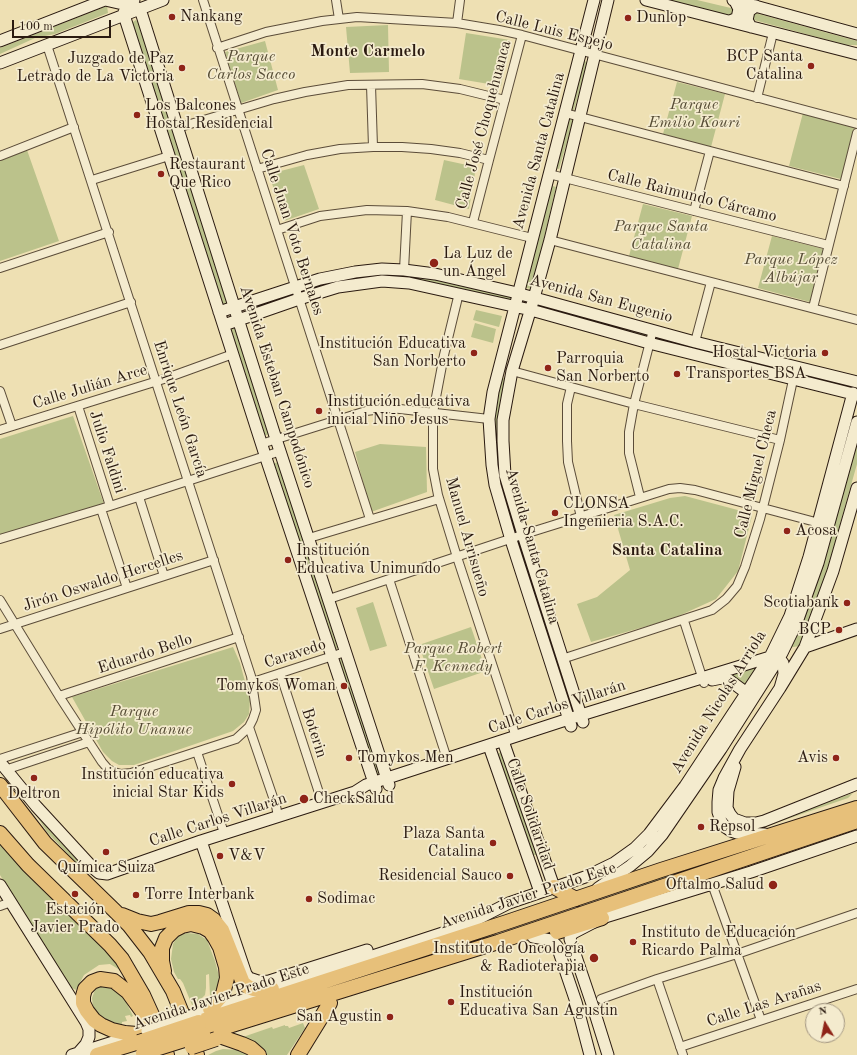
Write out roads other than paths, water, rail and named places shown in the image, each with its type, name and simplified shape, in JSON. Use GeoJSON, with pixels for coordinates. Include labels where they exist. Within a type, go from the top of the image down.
{"type":"FeatureCollection","features":[{"type":"Feature","properties":{"kind":"highway"},"geometry":{"type":"LineString","coordinates":[[1,767],[39,828],[45,843]]}},
{"type":"Feature","properties":{"kind":"highway"},"geometry":{"type":"LineString","coordinates":[[0,785],[45,843],[116,912],[141,939],[155,958],[181,1010],[197,1055]]}},
{"type":"Feature","properties":{"kind":"highway","name":"Avenida Javier Prado Este"},"geometry":{"type":"LineString","coordinates":[[207,1029],[507,922],[698,858],[857,808]]}},
{"type":"Feature","properties":{"kind":"highway","name":"Avenida Javier Prado Este"},"geometry":{"type":"LineString","coordinates":[[97,1051],[149,1046],[498,942],[857,821]]}},
{"type":"Feature","properties":{"kind":"highway"},"geometry":{"type":"LineString","coordinates":[[0,833],[28,865],[110,945],[122,959],[143,995],[149,1046]]}},
{"type":"Feature","properties":{"kind":"highway"},"geometry":{"type":"LineString","coordinates":[[554,887],[576,899]]}},
{"type":"Feature","properties":{"kind":"highway"},"geometry":{"type":"LineString","coordinates":[[116,912],[146,924],[160,922],[189,913],[207,915],[214,920],[222,930],[244,983],[248,987],[254,989],[272,989]]}},
{"type":"Feature","properties":{"kind":"highway"},"geometry":{"type":"LineString","coordinates":[[498,942],[533,937],[602,918]]}},
{"type":"Feature","properties":{"kind":"highway"},"geometry":{"type":"LineString","coordinates":[[464,926],[507,922]]}},
{"type":"Feature","properties":{"kind":"highway"},"geometry":{"type":"LineString","coordinates":[[164,975],[162,948],[166,938],[178,928],[186,925],[199,925],[206,929],[215,938],[220,947],[226,973],[226,983],[223,994],[218,1002],[210,1009]]}},
{"type":"Feature","properties":{"kind":"highway"},"geometry":{"type":"LineString","coordinates":[[100,979],[110,979],[118,983],[128,992],[149,1046],[125,1033],[112,1030],[101,1025],[94,1020],[83,1004],[84,992],[88,985],[100,979]]}},
{"type":"Feature","properties":{"kind":"highway"},"geometry":{"type":"LineString","coordinates":[[207,1029],[330,1003],[369,981]]}},
{"type":"Feature","properties":{"kind":"highway"},"geometry":{"type":"LineString","coordinates":[[298,1055],[330,1003]]}},
{"type":"Feature","properties":{"kind":"highway"},"geometry":{"type":"LineString","coordinates":[[207,1029],[251,1048],[259,1055]]}},
{"type":"Feature","properties":{"kind":"street"},"geometry":{"type":"LineString","coordinates":[[0,41],[105,0],[132,8]]}},
{"type":"Feature","properties":{"kind":"street"},"geometry":{"type":"LineString","coordinates":[[0,63],[132,8],[163,0]]}},
{"type":"Feature","properties":{"kind":"street","name":"Calle Juan Voto Bernales"},"geometry":{"type":"LineString","coordinates":[[203,0],[217,48],[370,519]]}},
{"type":"Feature","properties":{"kind":"street"},"geometry":{"type":"LineString","coordinates":[[336,0],[339,19]]}},
{"type":"Feature","properties":{"kind":"street"},"geometry":{"type":"LineString","coordinates":[[457,24],[460,0]]}},
{"type":"Feature","properties":{"kind":"street","name":"Avenida Santa Catalina"},"geometry":{"type":"LineString","coordinates":[[570,723],[510,540],[495,485],[489,419],[493,392],[594,0]]}},
{"type":"Feature","properties":{"kind":"street","name":"Avenida Santa Catalina"},"geometry":{"type":"LineString","coordinates":[[582,719],[505,475],[502,441],[503,420],[512,371],[531,310],[550,240],[608,0]]}},
{"type":"Feature","properties":{"kind":"street"},"geometry":{"type":"LineString","coordinates":[[646,0],[857,54]]}},
{"type":"Feature","properties":{"kind":"street"},"geometry":{"type":"LineString","coordinates":[[730,21],[737,18],[739,9],[734,0]]}},
{"type":"Feature","properties":{"kind":"street"},"geometry":{"type":"LineString","coordinates":[[734,0],[857,34]]}},
{"type":"Feature","properties":{"kind":"street"},"geometry":{"type":"LineString","coordinates":[[751,27],[747,20],[749,11],[756,6]]}},
{"type":"Feature","properties":{"kind":"street","name":"Avenida Esteban Campodónico"},"geometry":{"type":"LineString","coordinates":[[132,8],[177,128],[276,439],[388,782]]}},
{"type":"Feature","properties":{"kind":"street","name":"Avenida Esteban Campodónico"},"geometry":{"type":"LineString","coordinates":[[132,8],[169,156],[261,444],[375,786]]}},
{"type":"Feature","properties":{"kind":"street","name":"Calle Luis Espejo"},"geometry":{"type":"LineString","coordinates":[[217,48],[266,32],[357,17],[457,24],[499,30],[857,124]]}},
{"type":"Feature","properties":{"kind":"street"},"geometry":{"type":"LineString","coordinates":[[757,98],[774,33]]}},
{"type":"Feature","properties":{"kind":"street","name":"Calle José Choquehuanca"},"geometry":{"type":"LineString","coordinates":[[473,222],[488,160],[522,36]]}},
{"type":"Feature","properties":{"kind":"street","name":"Enrique León García"},"geometry":{"type":"LineString","coordinates":[[0,600],[59,696],[108,769],[121,774],[143,770],[236,739],[249,727],[256,710],[253,682],[109,232],[47,44]]}},
{"type":"Feature","properties":{"kind":"street"},"geometry":{"type":"LineString","coordinates":[[177,128],[274,99],[348,85],[422,84],[460,89],[505,100]]}},
{"type":"Feature","properties":{"kind":"street"},"geometry":{"type":"LineString","coordinates":[[371,85],[373,147]]}},
{"type":"Feature","properties":{"kind":"street"},"geometry":{"type":"LineString","coordinates":[[565,114],[844,186]]}},
{"type":"Feature","properties":{"kind":"street"},"geometry":{"type":"LineString","coordinates":[[0,156],[74,127]]}},
{"type":"Feature","properties":{"kind":"street"},"geometry":{"type":"LineString","coordinates":[[812,308],[857,133]]}},
{"type":"Feature","properties":{"kind":"street"},"geometry":{"type":"LineString","coordinates":[[257,169],[307,155],[340,149],[373,147],[431,149],[460,153],[488,160]]}},
{"type":"Feature","properties":{"kind":"street"},"geometry":{"type":"LineString","coordinates":[[694,211],[710,151]]}},
{"type":"Feature","properties":{"kind":"street"},"geometry":{"type":"LineString","coordinates":[[92,180],[169,156]]}},
{"type":"Feature","properties":{"kind":"street","name":"Calle Raimundo Cárcamo"},"geometry":{"type":"LineString","coordinates":[[549,174],[828,245]]}},
{"type":"Feature","properties":{"kind":"street"},"geometry":{"type":"LineString","coordinates":[[277,230],[320,216],[367,210],[407,211],[426,212],[473,222],[532,238]]}},
{"type":"Feature","properties":{"kind":"street"},"geometry":{"type":"LineString","coordinates":[[404,270],[407,211]]}},
{"type":"Feature","properties":{"kind":"street"},"geometry":{"type":"LineString","coordinates":[[0,268],[109,232]]}},
{"type":"Feature","properties":{"kind":"street"},"geometry":{"type":"LineString","coordinates":[[550,240],[857,320]]}},
{"type":"Feature","properties":{"kind":"street","name":"Avenida San Eugenio"},"geometry":{"type":"LineString","coordinates":[[219,312],[320,279],[355,272],[382,269],[404,270],[435,274],[519,294],[696,342],[857,380]]}},
{"type":"Feature","properties":{"kind":"street","name":"Avenida San Eugenio"},"geometry":{"type":"LineString","coordinates":[[224,325],[338,287],[382,282],[409,283],[516,306],[649,343],[855,394]]}},
{"type":"Feature","properties":{"kind":"street"},"geometry":{"type":"LineString","coordinates":[[696,342],[711,282]]}},
{"type":"Feature","properties":{"kind":"street","name":"Manuel Arrisueño"},"geometry":{"type":"LineString","coordinates":[[458,293],[433,413],[433,468],[439,499],[516,737]]}},
{"type":"Feature","properties":{"kind":"street"},"geometry":{"type":"LineString","coordinates":[[0,345],[131,302]]}},
{"type":"Feature","properties":{"kind":"street"},"geometry":{"type":"LineString","coordinates":[[640,497],[629,453],[628,442],[630,418],[653,330]]}},
{"type":"Feature","properties":{"kind":"street","name":"Calle Julián Arce"},"geometry":{"type":"LineString","coordinates":[[0,430],[156,381],[233,354]]}},
{"type":"Feature","properties":{"kind":"street","name":"Calle Miguel Checa"},"geometry":{"type":"LineString","coordinates":[[562,659],[684,621],[712,610],[726,599],[737,586],[745,567],[762,508],[780,440],[796,366]]}},
{"type":"Feature","properties":{"kind":"street"},"geometry":{"type":"LineString","coordinates":[[512,371],[634,404],[780,440]]}},
{"type":"Feature","properties":{"kind":"street","name":"Avenida Nicolás Arriola"},"geometry":{"type":"LineString","coordinates":[[590,894],[630,866],[649,850],[662,835],[721,749],[751,696],[792,634],[818,563],[823,524],[855,394],[857,380]]}},
{"type":"Feature","properties":{"kind":"street"},"geometry":{"type":"LineString","coordinates":[[571,387],[567,404],[566,441],[568,462],[581,517]]}},
{"type":"Feature","properties":{"kind":"street"},"geometry":{"type":"LineString","coordinates":[[0,391],[12,426]]}},
{"type":"Feature","properties":{"kind":"street","name":"Julio Faldini"},"geometry":{"type":"LineString","coordinates":[[78,406],[110,506]]}},
{"type":"Feature","properties":{"kind":"street"},"geometry":{"type":"LineString","coordinates":[[261,444],[366,411],[391,408],[489,419]]}},
{"type":"Feature","properties":{"kind":"street","name":"Avenida Nicolás Arriola"},"geometry":{"type":"LineString","coordinates":[[775,658],[809,558],[823,524],[857,422]]}},
{"type":"Feature","properties":{"kind":"street"},"geometry":{"type":"LineString","coordinates":[[0,539],[101,509],[281,451]]}},
{"type":"Feature","properties":{"kind":"street"},"geometry":{"type":"LineString","coordinates":[[329,599],[640,497],[669,489],[687,488],[823,524]]}},
{"type":"Feature","properties":{"kind":"street"},"geometry":{"type":"LineString","coordinates":[[776,834],[734,832],[728,829],[721,821],[718,806],[719,790],[740,749],[805,647],[833,571],[857,488]]}},
{"type":"Feature","properties":{"kind":"street"},"geometry":{"type":"LineString","coordinates":[[139,497],[164,576]]}},
{"type":"Feature","properties":{"kind":"street"},"geometry":{"type":"LineString","coordinates":[[309,538],[439,499]]}},
{"type":"Feature","properties":{"kind":"street"},"geometry":{"type":"LineString","coordinates":[[101,509],[127,588]]}},
{"type":"Feature","properties":{"kind":"street","name":"Jirón Oswaldo Hercelles"},"geometry":{"type":"LineString","coordinates":[[0,629],[214,560]]}},
{"type":"Feature","properties":{"kind":"street"},"geometry":{"type":"LineString","coordinates":[[818,563],[819,568],[823,572],[828,573],[833,571]]}},
{"type":"Feature","properties":{"kind":"street"},"geometry":{"type":"LineString","coordinates":[[390,579],[447,759]]}},
{"type":"Feature","properties":{"kind":"street"},"geometry":{"type":"LineString","coordinates":[[811,585],[816,582],[820,583],[824,585],[826,591]]}},
{"type":"Feature","properties":{"kind":"street"},"geometry":{"type":"LineString","coordinates":[[684,621],[703,680]]}},
{"type":"Feature","properties":{"kind":"street"},"geometry":{"type":"LineString","coordinates":[[805,647],[857,630]]}},
{"type":"Feature","properties":{"kind":"street","name":"Eduardo Bello"},"geometry":{"type":"LineString","coordinates":[[59,696],[239,637]]}},
{"type":"Feature","properties":{"kind":"street","name":"Caravedo"},"geometry":{"type":"LineString","coordinates":[[253,682],[345,652]]}},
{"type":"Feature","properties":{"kind":"street"},"geometry":{"type":"LineString","coordinates":[[775,658],[783,663],[784,669],[780,688]]}},
{"type":"Feature","properties":{"kind":"street","name":"Calle Carlos Villarán"},"geometry":{"type":"LineString","coordinates":[[1,767],[93,868],[99,873],[107,874],[224,833],[355,792],[367,792],[375,786],[775,658]]}},
{"type":"Feature","properties":{"kind":"street","name":"Boterin"},"geometry":{"type":"LineString","coordinates":[[280,673],[322,802]]}},
{"type":"Feature","properties":{"kind":"street","name":"Calle Carlos Villarán"},"geometry":{"type":"LineString","coordinates":[[703,680],[717,678],[726,679],[751,696]]}},
{"type":"Feature","properties":{"kind":"street","name":"Avenida Nicolás Arriola"},"geometry":{"type":"LineString","coordinates":[[464,926],[509,903],[585,877],[614,863],[638,845],[649,834],[751,696]]}},
{"type":"Feature","properties":{"kind":"street","name":"Calle Carlos Villarán"},"geometry":{"type":"LineString","coordinates":[[504,744],[516,737],[570,723]]}},
{"type":"Feature","properties":{"kind":"street"},"geometry":{"type":"LineString","coordinates":[[249,727],[278,816]]}},
{"type":"Feature","properties":{"kind":"street"},"geometry":{"type":"LineString","coordinates":[[1,767],[83,732]]}},
{"type":"Feature","properties":{"kind":"street"},"geometry":{"type":"LineString","coordinates":[[1,767],[89,742]]}},
{"type":"Feature","properties":{"kind":"street","name":"Calle Solidaridad"},"geometry":{"type":"LineString","coordinates":[[504,744],[554,887]]}},
{"type":"Feature","properties":{"kind":"street","name":"Calle Carlos Villarán"},"geometry":{"type":"LineString","coordinates":[[388,782],[447,759],[490,749]]}},
{"type":"Feature","properties":{"kind":"street","name":"Calle Solidaridad"},"geometry":{"type":"LineString","coordinates":[[490,749],[540,892]]}},
{"type":"Feature","properties":{"kind":"street"},"geometry":{"type":"LineString","coordinates":[[721,749],[720,755],[723,760],[728,762],[734,760]]}},
{"type":"Feature","properties":{"kind":"street"},"geometry":{"type":"LineString","coordinates":[[740,749],[728,791],[727,804],[728,811],[734,819],[741,822],[752,823],[764,821],[857,784]]}},
{"type":"Feature","properties":{"kind":"street"},"geometry":{"type":"LineString","coordinates":[[197,752],[224,833]]}},
{"type":"Feature","properties":{"kind":"street"},"geometry":{"type":"LineString","coordinates":[[502,784],[508,779],[516,779]]}},
{"type":"Feature","properties":{"kind":"street"},"geometry":{"type":"LineString","coordinates":[[608,1055],[595,1001],[573,949],[570,939],[571,936],[578,930],[602,918],[712,884],[857,836]]}},
{"type":"Feature","properties":{"kind":"street"},"geometry":{"type":"LineString","coordinates":[[201,841],[246,974],[249,978],[261,982],[269,981],[374,948],[382,947],[390,951]]}},
{"type":"Feature","properties":{"kind":"street"},"geometry":{"type":"LineString","coordinates":[[529,861],[543,856]]}},
{"type":"Feature","properties":{"kind":"street"},"geometry":{"type":"LineString","coordinates":[[712,884],[761,1020]]}},
{"type":"Feature","properties":{"kind":"street"},"geometry":{"type":"LineString","coordinates":[[0,885],[88,1025],[88,1041],[84,1047],[75,1054]]}},
{"type":"Feature","properties":{"kind":"street"},"geometry":{"type":"LineString","coordinates":[[0,906],[11,902]]}},
{"type":"Feature","properties":{"kind":"street"},"geometry":{"type":"LineString","coordinates":[[578,1006],[857,913]]}},
{"type":"Feature","properties":{"kind":"street","name":"Avenida Javier Prado Este"},"geometry":{"type":"LineString","coordinates":[[149,1046],[207,1029],[210,1009],[464,926]]}},
{"type":"Feature","properties":{"kind":"street"},"geometry":{"type":"LineString","coordinates":[[533,937],[551,940],[554,942],[560,953],[578,1006],[590,1055]]}},
{"type":"Feature","properties":{"kind":"street"},"geometry":{"type":"LineString","coordinates":[[560,953],[566,949],[573,949]]}},
{"type":"Feature","properties":{"kind":"street"},"geometry":{"type":"LineString","coordinates":[[658,979],[682,1051]]}},
{"type":"Feature","properties":{"kind":"street","name":"Calle Las Arañas"},"geometry":{"type":"LineString","coordinates":[[682,1051],[761,1020],[857,989]]}},
{"type":"Feature","properties":{"kind":"street","name":"Avenida Javier Prado Este"},"geometry":{"type":"LineString","coordinates":[[75,1054],[97,1051]]}},
{"type":"Feature","properties":{"kind":"place","name":"Nankang"},"geometry":{"type":"Point","coordinates":[172,17]}},
{"type":"Feature","properties":{"kind":"place","name":"Dunlop"},"geometry":{"type":"Point","coordinates":[628,18]}},
{"type":"Feature","properties":{"kind":"place","name":"BCP Santa Catalina"},"geometry":{"type":"Point","coordinates":[811,66]}},
{"type":"Feature","properties":{"kind":"place","name":"Juzgado de Paz Letrado de La Victoria"},"geometry":{"type":"Point","coordinates":[182,68]}},
{"type":"Feature","properties":{"kind":"place","name":"Los Balcones Hostal Residencial"},"geometry":{"type":"Point","coordinates":[137,115]}},
{"type":"Feature","properties":{"kind":"place","name":"Restaurant Que Rico"},"geometry":{"type":"Point","coordinates":[161,174]}},
{"type":"Feature","properties":{"kind":"place","name":"La Luz de un Ángel"},"geometry":{"type":"Point","coordinates":[434,263]}},
{"type":"Feature","properties":{"kind":"place","name":"Institución Educativa San Norberto"},"geometry":{"type":"Point","coordinates":[474,353]}},
{"type":"Feature","properties":{"kind":"place","name":"Hostal Victoria"},"geometry":{"type":"Point","coordinates":[825,353]}},
{"type":"Feature","properties":{"kind":"place","name":"Parroquia San Norberto"},"geometry":{"type":"Point","coordinates":[548,368]}},
{"type":"Feature","properties":{"kind":"place","name":"Transportes BSA"},"geometry":{"type":"Point","coordinates":[677,374]}},
{"type":"Feature","properties":{"kind":"place","name":"Institución educativa inicial Niño Jesus"},"geometry":{"type":"Point","coordinates":[319,411]}},
{"type":"Feature","properties":{"kind":"place","name":"CLONSA Ingenieria S.A.C."},"geometry":{"type":"Point","coordinates":[555,513]}},
{"type":"Feature","properties":{"kind":"place","name":"Acosa"},"geometry":{"type":"Point","coordinates":[787,531]}},
{"type":"Feature","properties":{"kind":"place","name":"Institución Educativa Unimundo"},"geometry":{"type":"Point","coordinates":[288,560]}},
{"type":"Feature","properties":{"kind":"place","name":"Scotiabank"},"geometry":{"type":"Point","coordinates":[847,603]}},
{"type":"Feature","properties":{"kind":"place","name":"BCP"},"geometry":{"type":"Point","coordinates":[839,630]}},
{"type":"Feature","properties":{"kind":"place","name":"Tomykos Woman"},"geometry":{"type":"Point","coordinates":[344,686]}},
{"type":"Feature","properties":{"kind":"place","name":"Tomykos Men"},"geometry":{"type":"Point","coordinates":[349,758]}},
{"type":"Feature","properties":{"kind":"place","name":"Avis"},"geometry":{"type":"Point","coordinates":[836,758]}},
{"type":"Feature","properties":{"kind":"place","name":"Deltron"},"geometry":{"type":"Point","coordinates":[34,778]}},
{"type":"Feature","properties":{"kind":"place","name":"Institución educativa inicial Star Kids"},"geometry":{"type":"Point","coordinates":[232,784]}},
{"type":"Feature","properties":{"kind":"place","name":"CheckSalud"},"geometry":{"type":"Point","coordinates":[304,799]}},
{"type":"Feature","properties":{"kind":"place","name":"Repsol"},"geometry":{"type":"Point","coordinates":[701,827]}},
{"type":"Feature","properties":{"kind":"place","name":"Plaza Santa Catalina"},"geometry":{"type":"Point","coordinates":[493,843]}},
{"type":"Feature","properties":{"kind":"place","name":"Química Suiza"},"geometry":{"type":"Point","coordinates":[106,852]}},
{"type":"Feature","properties":{"kind":"place","name":"V&V"},"geometry":{"type":"Point","coordinates":[220,856]}},
{"type":"Feature","properties":{"kind":"place","name":"Residencial Sauco"},"geometry":{"type":"Point","coordinates":[510,876]}},
{"type":"Feature","properties":{"kind":"place","name":"Oftalmo Salud"},"geometry":{"type":"Point","coordinates":[773,885]}},
{"type":"Feature","properties":{"kind":"place","name":"Estación Javier Prado"},"geometry":{"type":"Point","coordinates":[75,894]}},
{"type":"Feature","properties":{"kind":"place","name":"Torre Interbank"},"geometry":{"type":"Point","coordinates":[136,895]}},
{"type":"Feature","properties":{"kind":"place","name":"Sodimac"},"geometry":{"type":"Point","coordinates":[309,899]}},
{"type":"Feature","properties":{"kind":"place","name":"Instituto de Educación Ricardo Palma"},"geometry":{"type":"Point","coordinates":[633,942]}},
{"type":"Feature","properties":{"kind":"place","name":"Instituto de Oncología & Radioterapia"},"geometry":{"type":"Point","coordinates":[594,958]}},
{"type":"Feature","properties":{"kind":"place","name":"Institución Educativa San Agustin"},"geometry":{"type":"Point","coordinates":[451,1002]}},
{"type":"Feature","properties":{"kind":"place","name":"San Agustin"},"geometry":{"type":"Point","coordinates":[390,1017]}},
{"type":"Feature","properties":{"kind":"district","name":"Monte Carmelo"},"geometry":{"type":"Point","coordinates":[368,52]}},
{"type":"Feature","properties":{"kind":"district","name":"Santa Catalina"},"geometry":{"type":"Point","coordinates":[667,551]}},
{"type":"Feature","properties":{"kind":"park label","name":"Parque Carlos Sacco"},"geometry":{"type":"Point","coordinates":[251,66]}},
{"type":"Feature","properties":{"kind":"park label","name":"Parque Emilio Kouri"},"geometry":{"type":"Point","coordinates":[694,114]}},
{"type":"Feature","properties":{"kind":"park label","name":"Parque Santa Catalina"},"geometry":{"type":"Point","coordinates":[661,236]}},
{"type":"Feature","properties":{"kind":"park label","name":"Parque López Albújar"},"geometry":{"type":"Point","coordinates":[791,269]}},
{"type":"Feature","properties":{"kind":"park label","name":"Parque Robert F. Kennedy"},"geometry":{"type":"Point","coordinates":[453,658]}},
{"type":"Feature","properties":{"kind":"park label","name":"Parque Hipólito Unanue"},"geometry":{"type":"Point","coordinates":[134,721]}}]}
